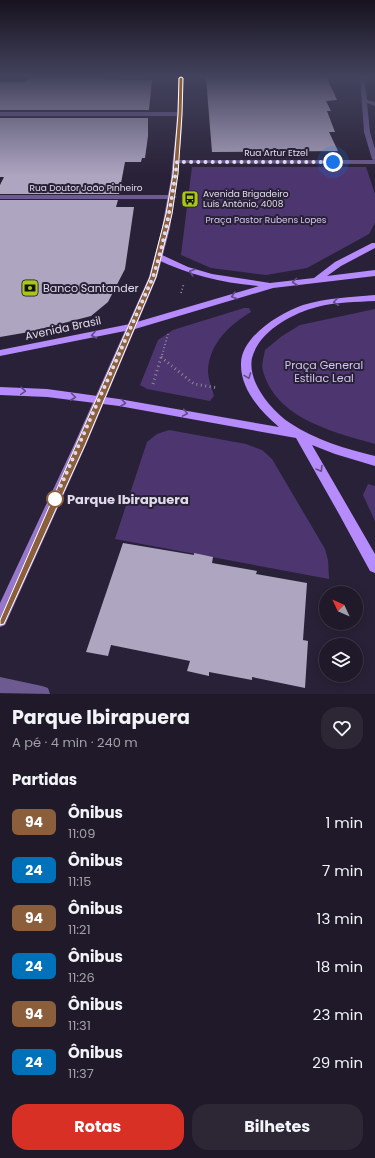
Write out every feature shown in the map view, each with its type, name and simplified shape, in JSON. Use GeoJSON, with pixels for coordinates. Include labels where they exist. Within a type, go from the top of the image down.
{"type":"FeatureCollection","features":[{"type":"Feature","properties":{"kind":"main road"},"geometry":{"type":"LineString","coordinates":[[0,620],[100,400],[153,277],[159,257],[172,197],[177,162],[180,110]]}},
{"type":"Feature","properties":{"kind":"main road"},"geometry":{"type":"LineString","coordinates":[[317,280],[338,264],[375,245]]}},
{"type":"Feature","properties":{"kind":"main road"},"geometry":{"type":"LineString","coordinates":[[159,257],[173,265],[207,276],[227,280],[272,285],[375,273]]}},
{"type":"Feature","properties":{"kind":"main road","name":"Avenida Brasil"},"geometry":{"type":"LineString","coordinates":[[0,352],[11,352],[132,327],[272,285]]}},
{"type":"Feature","properties":{"kind":"main road"},"geometry":{"type":"LineString","coordinates":[[375,298],[314,305],[278,320],[260,336],[248,352],[245,367],[255,394],[269,412],[300,435],[344,510],[375,567]]}},
{"type":"Feature","properties":{"kind":"main road"},"geometry":{"type":"LineString","coordinates":[[0,391],[20,391],[100,400],[217,419],[300,435],[356,456],[375,461]]}},
{"type":"Feature","properties":{"kind":"street"},"geometry":{"type":"LineString","coordinates":[[366,110],[367,132],[375,159]]}},
{"type":"Feature","properties":{"kind":"street"},"geometry":{"type":"LineString","coordinates":[[0,114],[180,114]]}},
{"type":"Feature","properties":{"kind":"street","name":"Rua Artur Etzel"},"geometry":{"type":"LineString","coordinates":[[177,162],[375,162]]}},
{"type":"Feature","properties":{"kind":"street","name":"Rua Doutor João Pinheiro"},"geometry":{"type":"LineString","coordinates":[[0,197],[172,197]]}},
{"type":"Feature","properties":{"kind":"street"},"geometry":{"type":"LineString","coordinates":[[0,685],[42,694]]}},
{"type":"Feature","properties":{"kind":"path"},"geometry":{"type":"LineString","coordinates":[[177,292],[181,292],[185,281]]}},
{"type":"Feature","properties":{"kind":"path"},"geometry":{"type":"LineString","coordinates":[[153,384],[168,334]]}},
{"type":"Feature","properties":{"kind":"path"},"geometry":{"type":"LineString","coordinates":[[161,357],[194,384],[218,388]]}},
{"type":"Feature","properties":{"kind":"green space","name":"Praça Pastor Rubens Lopes"},"geometry":{"type":"Polygon","coordinates":[[[192,167],[366,167],[375,194],[375,223],[369,234],[307,268],[266,275],[211,268],[181,255],[192,167]]]}},
{"type":"Feature","properties":{"kind":"green space"},"geometry":{"type":"Polygon","coordinates":[[[244,308],[249,308],[251,312],[228,329],[216,344],[212,352],[208,371],[214,396],[210,401],[147,389],[140,385],[158,340],[173,330],[244,308]]]}},
{"type":"Feature","properties":{"kind":"green space","name":"Praça General Estilac Leal"},"geometry":{"type":"Polygon","coordinates":[[[375,309],[375,444],[325,428],[308,421],[293,412],[280,401],[270,387],[262,366],[265,350],[282,336],[300,325],[375,309]]]}},
{"type":"Feature","properties":{"kind":"green space"},"geometry":{"type":"Polygon","coordinates":[[[169,430],[246,444],[262,450],[272,459],[325,549],[328,560],[329,579],[115,539],[147,442],[157,434],[169,430]]]}},
{"type":"Feature","properties":{"kind":"green space"},"geometry":{"type":"Polygon","coordinates":[[[368,484],[375,486],[375,521],[363,495],[368,484]]]}},
{"type":"Feature","properties":{"kind":"building"},"geometry":{"type":"Polygon","coordinates":[[[209,110],[331,110],[327,111],[335,132],[329,132],[338,151],[212,152],[209,110]]]}},
{"type":"Feature","properties":{"kind":"building"},"geometry":{"type":"Polygon","coordinates":[[[0,118],[148,118],[148,136],[145,158],[142,158],[141,162],[125,162],[119,194],[0,194],[0,185],[4,177],[0,177],[0,118]]]}},
{"type":"Feature","properties":{"kind":"building"},"geometry":{"type":"Polygon","coordinates":[[[0,200],[118,200],[116,207],[134,207],[125,269],[108,302],[91,316],[29,332],[0,337],[0,200]]]}},
{"type":"Feature","properties":{"kind":"building"},"geometry":{"type":"Polygon","coordinates":[[[123,543],[213,557],[212,563],[257,571],[256,574],[307,583],[303,640],[308,641],[305,688],[252,677],[252,680],[209,672],[209,676],[187,671],[190,661],[111,645],[108,656],[86,652],[123,543]]]}},
{"type":"Feature","properties":{"kind":"bus line","name":"94"},"geometry":{"type":"LineString","coordinates":[[0,620],[80,445],[153,277],[169,214],[176,174],[180,110]]}},
{"type":"Feature","properties":{"kind":"place","name":"Avenida Brigadeiro Luís Antônio, 4008"},"geometry":{"type":"Point","coordinates":[190,199]}},
{"type":"Feature","properties":{"kind":"place","name":"Banco Santander"},"geometry":{"type":"Point","coordinates":[30,288]}},
{"type":"Feature","properties":{"kind":"place","name":"Parque Ibirapuera"},"geometry":{"type":"Point","coordinates":[55,499]}},
{"type":"Feature","properties":{"kind":"route"},"geometry":{"type":"LineString","coordinates":[[55,499],[153,277],[159,257],[172,197],[177,162],[333,162]]}}]}
